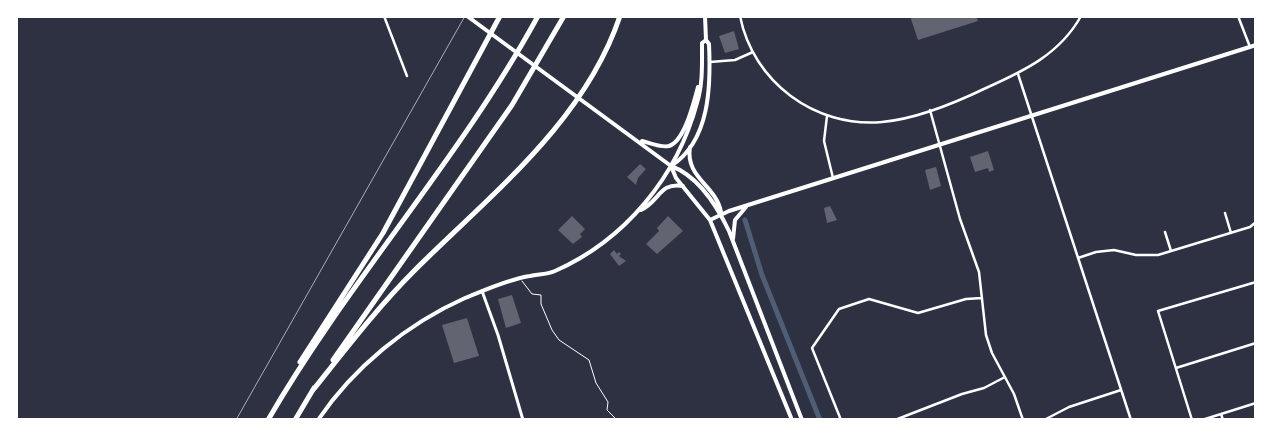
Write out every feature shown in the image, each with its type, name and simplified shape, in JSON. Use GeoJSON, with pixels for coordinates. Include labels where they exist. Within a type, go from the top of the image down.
{"type":"FeatureCollection","features":[{"type":"Feature","properties":{"kind":"highway"},"geometry":{"type":"LineString","coordinates":[[268,420],[310,343],[383,233],[500,16]]}},
{"type":"Feature","properties":{"kind":"highway"},"geometry":{"type":"LineString","coordinates":[[281,396],[485,103],[538,16]]}},
{"type":"Feature","properties":{"kind":"highway"},"geometry":{"type":"LineString","coordinates":[[295,420],[313,390],[512,104],[564,16]]}},
{"type":"Feature","properties":{"kind":"highway"},"geometry":{"type":"LineString","coordinates":[[313,390],[401,285],[524,165],[577,96],[600,60],[620,16]]}},
{"type":"Feature","properties":{"kind":"main road"},"geometry":{"type":"LineString","coordinates":[[467,16],[640,141],[671,166],[685,171],[721,214]]}},
{"type":"Feature","properties":{"kind":"main road"},"geometry":{"type":"LineString","coordinates":[[671,166],[682,159],[701,125],[707,105],[710,62],[709,44],[706,40],[705,16]]}},
{"type":"Feature","properties":{"kind":"main road"},"geometry":{"type":"LineString","coordinates":[[318,420],[350,380],[385,348],[427,318],[482,291],[529,276],[545,275],[592,252],[624,228],[639,211],[671,166],[698,102],[702,43],[706,40]]}},
{"type":"Feature","properties":{"kind":"main road"},"geometry":{"type":"LineString","coordinates":[[710,220],[721,214],[1256,45]]}},
{"type":"Feature","properties":{"kind":"main road"},"geometry":{"type":"LineString","coordinates":[[640,141],[664,147],[675,142],[689,116],[701,78]]}},
{"type":"Feature","properties":{"kind":"main road"},"geometry":{"type":"LineString","coordinates":[[691,143],[690,165],[720,204],[721,214],[802,420]]}},
{"type":"Feature","properties":{"kind":"main road"},"geometry":{"type":"LineString","coordinates":[[671,166],[676,178],[710,220],[792,420]]}},
{"type":"Feature","properties":{"kind":"main road"},"geometry":{"type":"LineString","coordinates":[[639,211],[648,206],[666,186],[672,184],[683,186]]}},
{"type":"Feature","properties":{"kind":"main road"},"geometry":{"type":"LineString","coordinates":[[732,241],[735,220],[746,206]]}},
{"type":"Feature","properties":{"kind":"street"},"geometry":{"type":"LineString","coordinates":[[384,16],[407,76]]}},
{"type":"Feature","properties":{"kind":"street"},"geometry":{"type":"LineString","coordinates":[[740,16],[753,52],[765,72],[789,96],[804,106],[827,116],[855,122],[874,123],[898,120],[930,110],[966,97],[1018,74],[1054,51],[1068,36],[1081,16]]}},
{"type":"Feature","properties":{"kind":"street"},"geometry":{"type":"LineString","coordinates":[[1238,16],[1250,47]]}},
{"type":"Feature","properties":{"kind":"street"},"geometry":{"type":"LineString","coordinates":[[710,62],[735,60],[753,52]]}},
{"type":"Feature","properties":{"kind":"street"},"geometry":{"type":"LineString","coordinates":[[1018,74],[1130,420]]}},
{"type":"Feature","properties":{"kind":"street"},"geometry":{"type":"LineString","coordinates":[[930,110],[960,218],[979,272],[986,335],[992,353],[1014,394],[1023,420]]}},
{"type":"Feature","properties":{"kind":"street"},"geometry":{"type":"LineString","coordinates":[[827,116],[824,141],[834,179]]}},
{"type":"Feature","properties":{"kind":"street"},"geometry":{"type":"LineString","coordinates":[[1225,213],[1231,232]]}},
{"type":"Feature","properties":{"kind":"street"},"geometry":{"type":"LineString","coordinates":[[1078,258],[1104,250],[1124,251],[1144,256],[1171,251],[1250,227],[1256,222]]}},
{"type":"Feature","properties":{"kind":"street"},"geometry":{"type":"LineString","coordinates":[[1165,232],[1171,251]]}},
{"type":"Feature","properties":{"kind":"street"},"geometry":{"type":"LineString","coordinates":[[1192,420],[1158,311],[1256,282]]}},
{"type":"Feature","properties":{"kind":"street"},"geometry":{"type":"LineString","coordinates":[[482,291],[498,335],[523,420]]}},
{"type":"Feature","properties":{"kind":"street"},"geometry":{"type":"LineString","coordinates":[[841,420],[812,348],[839,309],[874,299],[918,313],[966,299],[982,298]]}},
{"type":"Feature","properties":{"kind":"street"},"geometry":{"type":"LineString","coordinates":[[1176,368],[1256,343]]}},
{"type":"Feature","properties":{"kind":"street"},"geometry":{"type":"LineString","coordinates":[[895,420],[962,394],[984,388],[1005,377]]}},
{"type":"Feature","properties":{"kind":"street"},"geometry":{"type":"LineString","coordinates":[[1044,420],[1069,407],[1121,390]]}},
{"type":"Feature","properties":{"kind":"street"},"geometry":{"type":"LineString","coordinates":[[1202,420],[1256,403]]}},
{"type":"Feature","properties":{"kind":"street"},"geometry":{"type":"LineString","coordinates":[[1221,414],[1222,420]]}},
{"type":"Feature","properties":{"kind":"path"},"geometry":{"type":"LineString","coordinates":[[520,279],[532,294],[541,295],[541,304],[552,330],[559,340],[589,360],[596,383],[608,402],[607,410],[617,420]]}},
{"type":"Feature","properties":{"kind":"building"},"geometry":{"type":"Polygon","coordinates":[[[910,16],[976,16],[978,21],[918,40],[910,16]]]}},
{"type":"Feature","properties":{"kind":"building"},"geometry":{"type":"Polygon","coordinates":[[[734,31],[739,49],[725,53],[719,36],[734,31]]]}},
{"type":"Feature","properties":{"kind":"building"},"geometry":{"type":"Polygon","coordinates":[[[988,151],[994,170],[989,172],[988,168],[975,172],[970,157],[988,151]]]}},
{"type":"Feature","properties":{"kind":"building"},"geometry":{"type":"Polygon","coordinates":[[[640,164],[646,169],[638,178],[636,185],[627,177],[640,164]]]}},
{"type":"Feature","properties":{"kind":"building"},"geometry":{"type":"Polygon","coordinates":[[[936,167],[941,186],[930,190],[925,170],[936,167]]]}},
{"type":"Feature","properties":{"kind":"building"},"geometry":{"type":"Polygon","coordinates":[[[830,206],[837,220],[827,223],[824,208],[830,206]]]}},
{"type":"Feature","properties":{"kind":"building"},"geometry":{"type":"Polygon","coordinates":[[[572,216],[585,229],[580,234],[582,237],[573,244],[558,230],[572,216]]]}},
{"type":"Feature","properties":{"kind":"building"},"geometry":{"type":"Polygon","coordinates":[[[668,216],[683,231],[657,254],[646,244],[659,231],[657,228],[668,216]]]}},
{"type":"Feature","properties":{"kind":"building"},"geometry":{"type":"Polygon","coordinates":[[[614,250],[617,254],[619,252],[621,254],[619,256],[626,261],[619,266],[610,254],[614,250]]]}},
{"type":"Feature","properties":{"kind":"building"},"geometry":{"type":"Polygon","coordinates":[[[512,295],[521,323],[506,328],[498,299],[512,295]]]}},
{"type":"Feature","properties":{"kind":"building"},"geometry":{"type":"Polygon","coordinates":[[[467,318],[479,356],[454,363],[442,325],[467,318]]]}},
{"type":"Feature","properties":{"kind":"waterway"},"geometry":{"type":"LineString","coordinates":[[745,220],[762,275],[820,420]]}},
{"type":"Feature","properties":{"kind":"railway"},"geometry":{"type":"LineString","coordinates":[[236,420],[465,16]]}}]}
